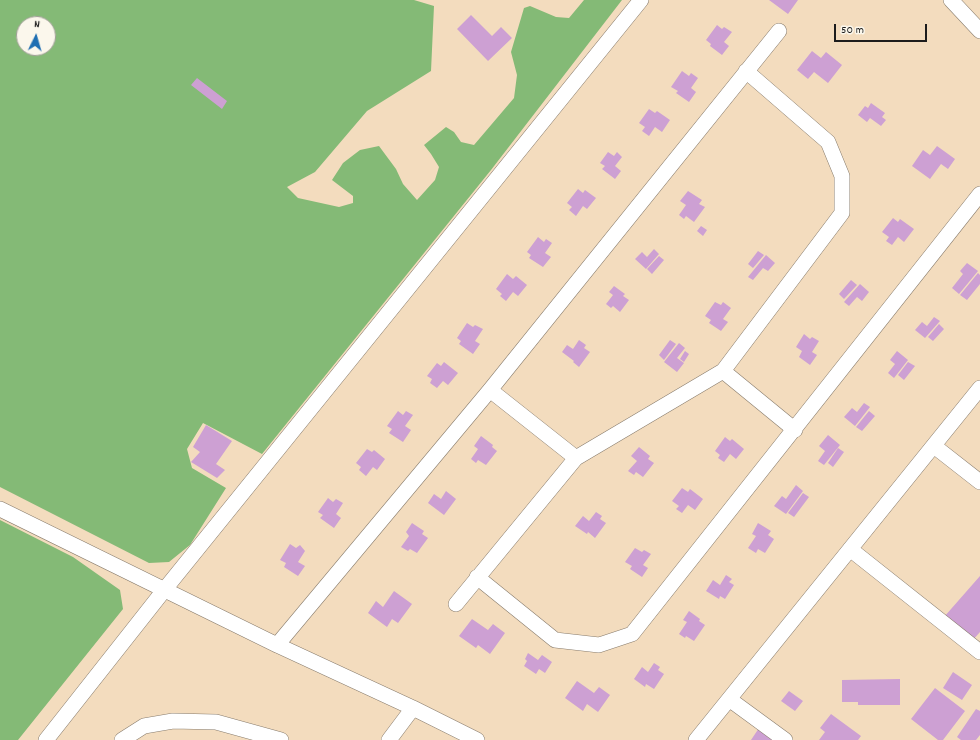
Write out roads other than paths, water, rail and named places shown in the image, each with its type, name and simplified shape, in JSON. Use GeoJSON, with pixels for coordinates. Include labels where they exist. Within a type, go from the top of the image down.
{"type":"FeatureCollection","features":[{"type":"Feature","properties":{"kind":"street"},"geometry":{"type":"LineString","coordinates":[[46,740],[165,589],[641,0]]}},
{"type":"Feature","properties":{"kind":"street"},"geometry":{"type":"LineString","coordinates":[[951,0],[980,31]]}},
{"type":"Feature","properties":{"kind":"street"},"geometry":{"type":"LineString","coordinates":[[277,645],[490,390],[779,31]]}},
{"type":"Feature","properties":{"kind":"street"},"geometry":{"type":"LineString","coordinates":[[456,604],[576,458],[723,371],[842,213],[842,176],[828,142],[746,71]]}},
{"type":"Feature","properties":{"kind":"street"},"geometry":{"type":"LineString","coordinates":[[477,577],[555,640],[599,645],[632,634],[795,430],[980,194]]}},
{"type":"Feature","properties":{"kind":"street"},"geometry":{"type":"LineString","coordinates":[[723,371],[795,430]]}},
{"type":"Feature","properties":{"kind":"street"},"geometry":{"type":"LineString","coordinates":[[696,740],[980,388]]}},
{"type":"Feature","properties":{"kind":"street"},"geometry":{"type":"LineString","coordinates":[[490,390],[576,458]]}},
{"type":"Feature","properties":{"kind":"street"},"geometry":{"type":"LineString","coordinates":[[934,446],[980,482]]}},
{"type":"Feature","properties":{"kind":"street"},"geometry":{"type":"LineString","coordinates":[[0,509],[277,645],[413,708],[477,740]]}},
{"type":"Feature","properties":{"kind":"street"},"geometry":{"type":"LineString","coordinates":[[850,549],[980,652]]}},
{"type":"Feature","properties":{"kind":"street"},"geometry":{"type":"LineString","coordinates":[[730,699],[785,740]]}},
{"type":"Feature","properties":{"kind":"street"},"geometry":{"type":"LineString","coordinates":[[389,740],[413,708]]}},
{"type":"Feature","properties":{"kind":"street"},"geometry":{"type":"LineString","coordinates":[[122,740],[144,726],[173,721],[216,722],[281,740]]}}]}
